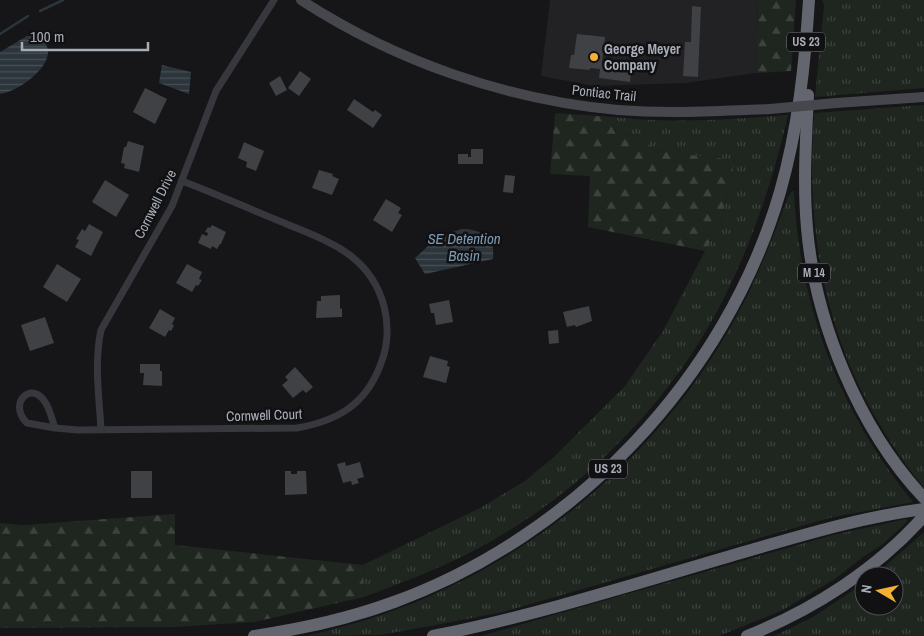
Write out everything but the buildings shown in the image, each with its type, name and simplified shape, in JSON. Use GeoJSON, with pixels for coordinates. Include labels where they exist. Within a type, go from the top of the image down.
{"type":"FeatureCollection","features":[{"type":"Feature","properties":{"kind":"highway","name":"US 23"},"geometry":{"type":"LineString","coordinates":[[254,636],[301,629],[342,619],[394,602],[467,569],[516,541],[550,518],[622,456],[662,413],[706,353],[734,305],[767,230],[780,193],[796,125],[802,84],[809,0]]}},
{"type":"Feature","properties":{"kind":"highway","name":"M 14"},"geometry":{"type":"LineString","coordinates":[[815,0],[806,126],[807,228],[813,270],[824,321],[843,371],[862,410],[891,457],[924,498]]}},
{"type":"Feature","properties":{"kind":"highway"},"geometry":{"type":"LineString","coordinates":[[433,636],[468,629],[579,600],[821,530],[877,516],[924,509]]}},
{"type":"Feature","properties":{"kind":"highway"},"geometry":{"type":"LineString","coordinates":[[748,636],[802,611],[832,592],[889,551],[924,516]]}},
{"type":"Feature","properties":{"kind":"main road","name":"Pontiac Trail"},"geometry":{"type":"LineString","coordinates":[[301,0],[358,33],[417,60],[471,80],[520,94],[574,104],[626,110],[670,112],[770,109],[924,97]]}},
{"type":"Feature","properties":{"kind":"street","name":"Cornwell Drive"},"geometry":{"type":"LineString","coordinates":[[101,429],[97,359],[101,330],[172,206],[216,91],[274,0]]}},
{"type":"Feature","properties":{"kind":"street","name":"Cornwell Court"},"geometry":{"type":"LineString","coordinates":[[55,428],[46,402],[39,394],[26,394],[20,402],[19,411],[27,423],[55,428],[297,428],[330,420],[354,405],[370,386],[382,362],[387,338],[385,310],[376,285],[361,264],[335,245],[182,181]]}},
{"type":"Feature","properties":{"kind":"shaded area"},"geometry":{"type":"Polygon","coordinates":[[[550,0],[758,0],[756,73],[685,83],[595,86],[541,76],[550,0]]]}},
{"type":"Feature","properties":{"kind":"green space"},"geometry":{"type":"Polygon","coordinates":[[[758,0],[796,0],[791,71],[756,73],[758,0]]]}},
{"type":"Feature","properties":{"kind":"green space"},"geometry":{"type":"Polygon","coordinates":[[[822,0],[924,0],[924,88],[815,97],[824,5],[822,0]]]}},
{"type":"Feature","properties":{"kind":"green space"},"geometry":{"type":"Polygon","coordinates":[[[924,105],[924,488],[893,445],[867,402],[847,357],[831,312],[820,265],[814,216],[812,166],[814,113],[924,105]]]}},
{"type":"Feature","properties":{"kind":"green space"},"geometry":{"type":"Polygon","coordinates":[[[555,113],[613,117],[616,133],[642,137],[656,151],[735,160],[720,225],[705,251],[588,227],[590,176],[550,174],[555,113]]]}},
{"type":"Feature","properties":{"kind":"green space"},"geometry":{"type":"Polygon","coordinates":[[[788,115],[762,206],[746,251],[726,294],[705,333],[680,371],[652,406],[622,440],[589,471],[554,500],[517,525],[451,562],[364,597],[363,565],[480,508],[525,481],[554,457],[625,386],[663,331],[720,225],[735,160],[656,151],[642,137],[616,133],[613,117],[679,120],[788,115]]]}},
{"type":"Feature","properties":{"kind":"green space"},"geometry":{"type":"Polygon","coordinates":[[[792,191],[794,191],[804,276],[828,356],[864,432],[887,468],[913,502],[829,518],[503,612],[380,635],[306,636],[353,624],[398,609],[475,574],[521,547],[564,517],[604,483],[642,446],[708,364],[735,319],[750,289],[792,191]]]}},
{"type":"Feature","properties":{"kind":"green space"},"geometry":{"type":"Polygon","coordinates":[[[175,514],[175,545],[363,565],[364,597],[254,622],[174,627],[0,628],[0,523],[23,525],[175,514]]]}},
{"type":"Feature","properties":{"kind":"green space"},"geometry":{"type":"Polygon","coordinates":[[[906,519],[908,521],[883,544],[835,579],[781,611],[719,636],[481,636],[833,535],[906,519]]]}},
{"type":"Feature","properties":{"kind":"green space"},"geometry":{"type":"Polygon","coordinates":[[[924,532],[924,636],[774,636],[813,617],[854,590],[854,616],[904,616],[904,566],[885,566],[924,532]]]}},
{"type":"Feature","properties":{"kind":"water"},"geometry":{"type":"Polygon","coordinates":[[[34,35],[44,42],[48,51],[46,60],[40,70],[31,78],[20,86],[0,94],[0,52],[27,36],[34,35]]]}},
{"type":"Feature","properties":{"kind":"water"},"geometry":{"type":"Polygon","coordinates":[[[162,65],[191,72],[189,94],[159,83],[162,65]]]}},
{"type":"Feature","properties":{"kind":"water","name":"SE Detention Basin"},"geometry":{"type":"Polygon","coordinates":[[[462,229],[476,231],[486,236],[492,245],[493,259],[425,274],[415,258],[438,237],[462,229]]]}},
{"type":"Feature","properties":{"kind":"waterway"},"geometry":{"type":"LineString","coordinates":[[40,11],[63,0]]}},
{"type":"Feature","properties":{"kind":"waterway"},"geometry":{"type":"LineString","coordinates":[[0,34],[28,16]]}},
{"type":"Feature","properties":{"kind":"place","name":"George Meyer Company"},"geometry":{"type":"Point","coordinates":[594,57]}}]}
